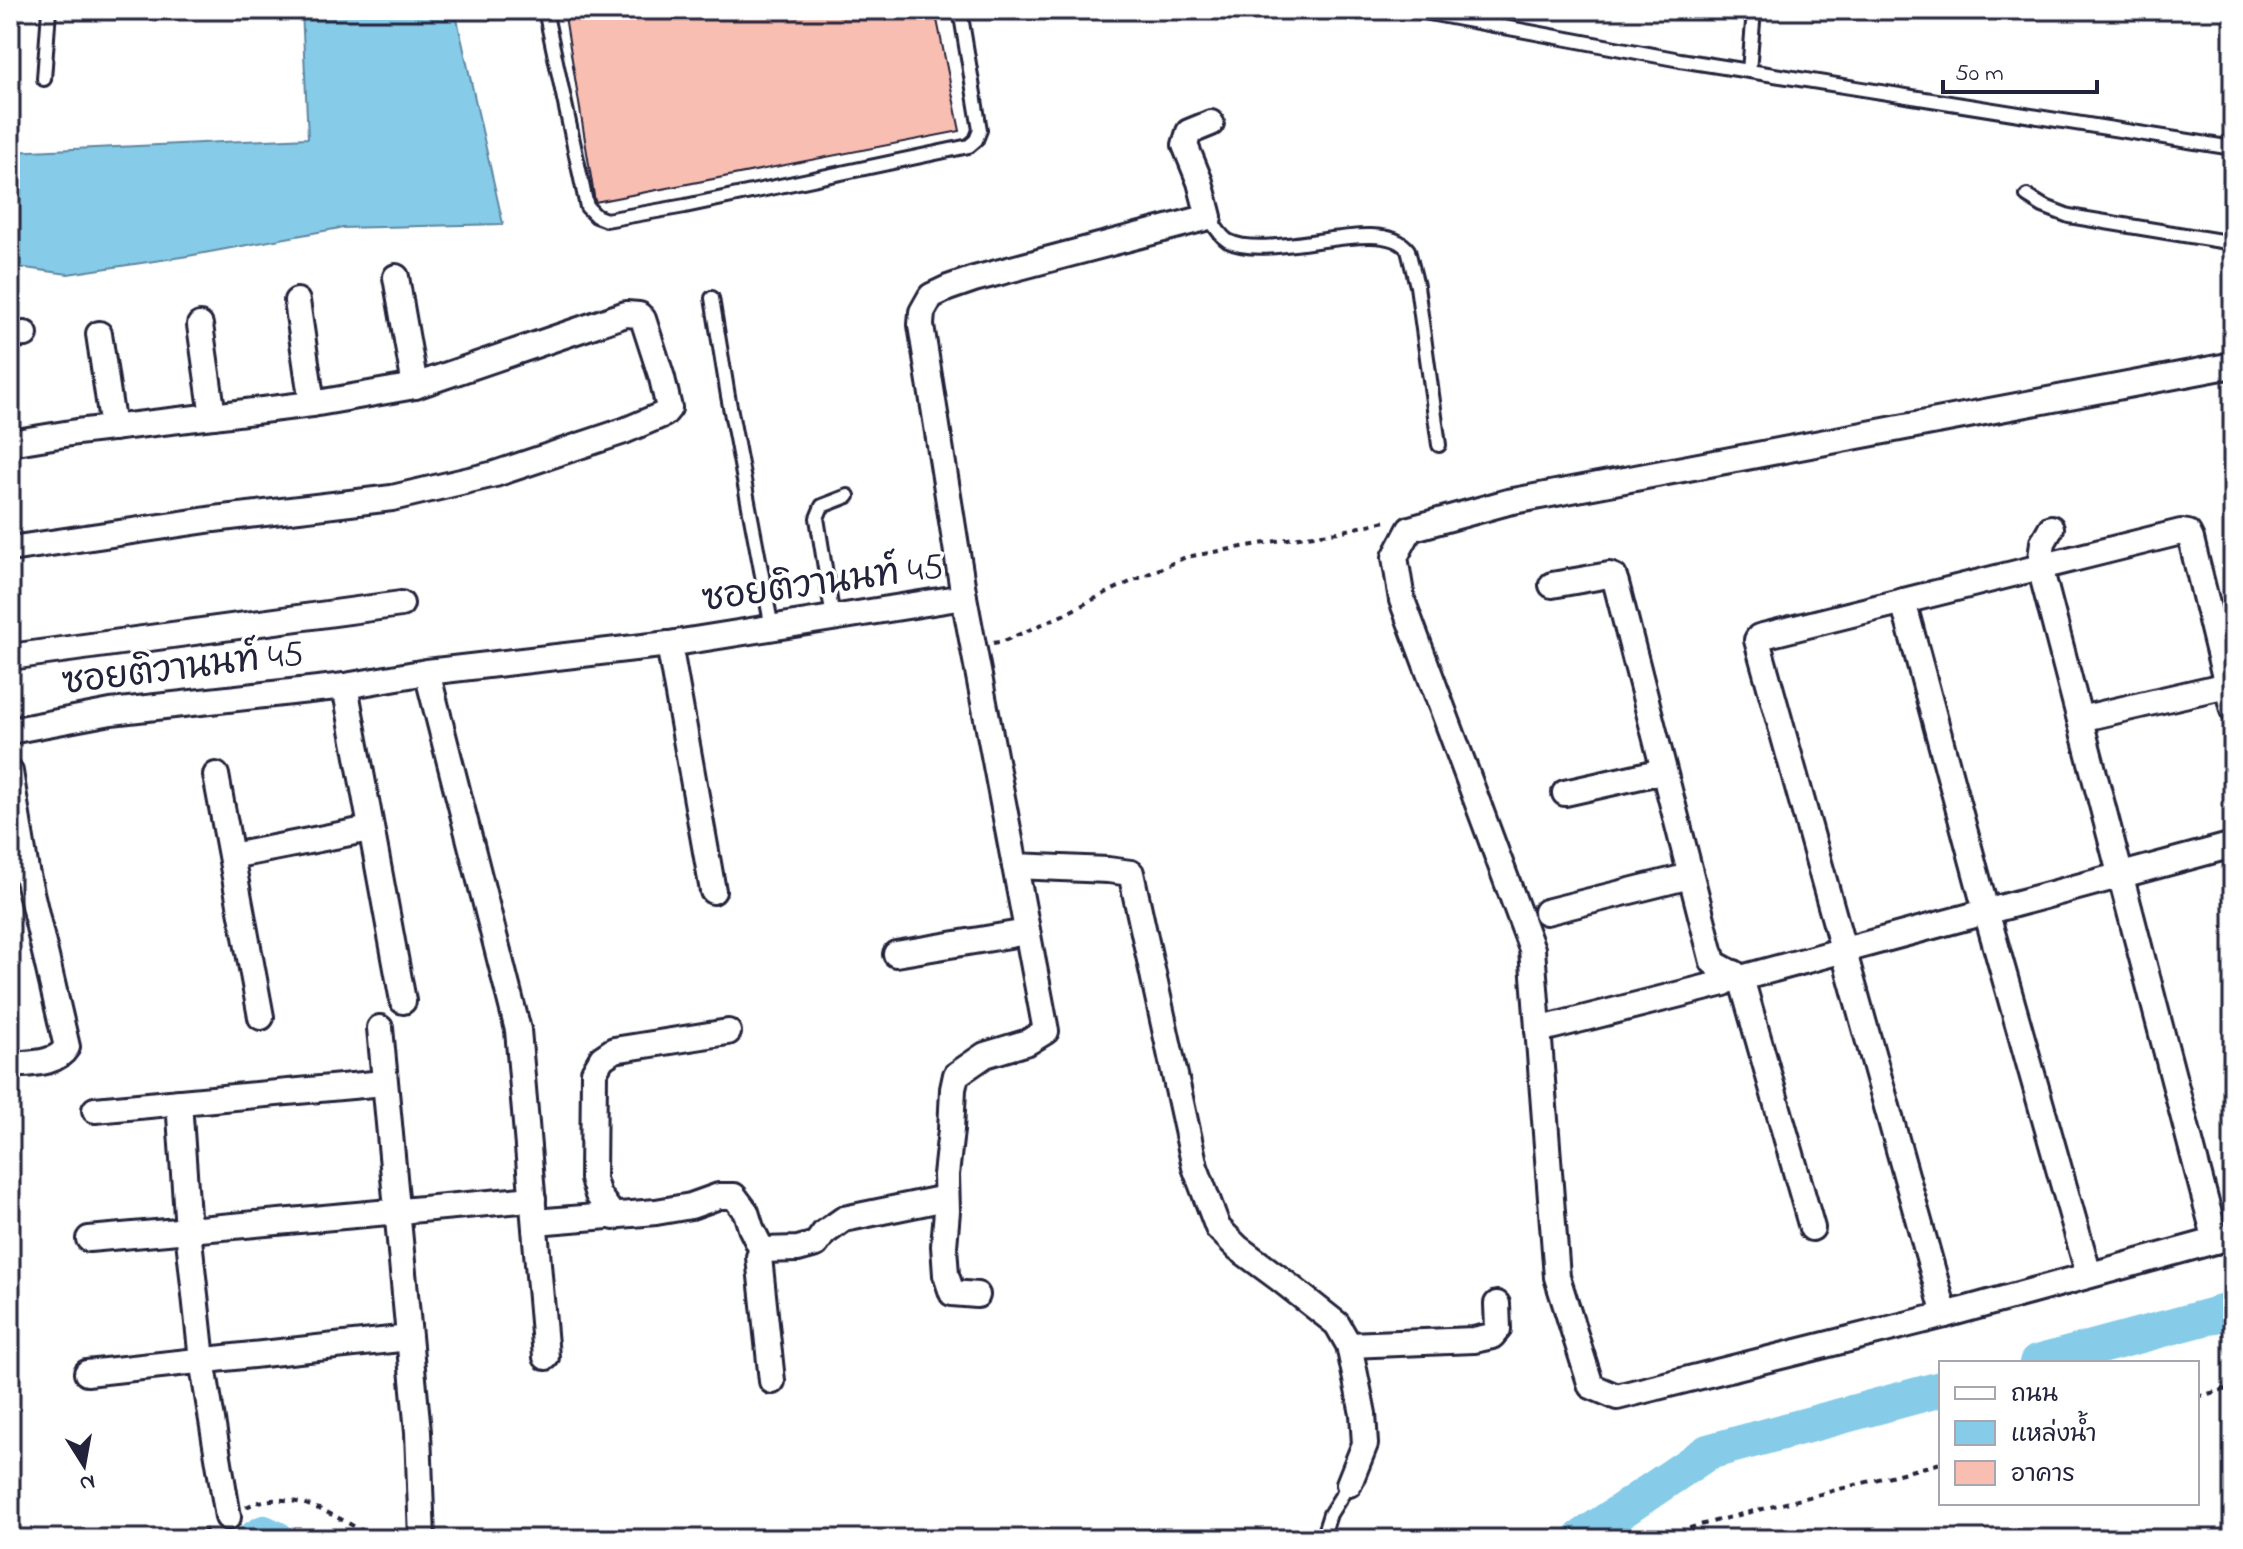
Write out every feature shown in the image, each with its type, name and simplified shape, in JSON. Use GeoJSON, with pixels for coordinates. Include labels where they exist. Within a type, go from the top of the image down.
{"type":"FeatureCollection","features":[{"type":"Feature","properties":{"kind":"street"},"geometry":{"type":"LineString","coordinates":[[964,597],[921,325],[922,312],[931,296],[974,279],[1209,217],[1200,182],[1185,145],[1189,132],[1211,123]]}},
{"type":"Feature","properties":{"kind":"street"},"geometry":{"type":"LineString","coordinates":[[396,277],[415,386]]}},
{"type":"Feature","properties":{"kind":"street"},"geometry":{"type":"LineString","coordinates":[[297,301],[312,404]]}},
{"type":"Feature","properties":{"kind":"street"},"geometry":{"type":"LineString","coordinates":[[10,443],[312,404],[415,386],[626,314],[639,315],[643,319],[669,408],[664,414],[624,431],[495,474],[392,498],[214,519],[10,549]]}},
{"type":"Feature","properties":{"kind":"street"},"geometry":{"type":"LineString","coordinates":[[200,325],[213,416]]}},
{"type":"Feature","properties":{"kind":"street"},"geometry":{"type":"LineString","coordinates":[[99,334],[113,428]]}},
{"type":"Feature","properties":{"kind":"street"},"geometry":{"type":"LineString","coordinates":[[2051,528],[2043,542],[2040,567],[2121,875],[2225,1238],[1945,1315],[1617,1397],[1591,1386],[1557,1277],[1532,949],[1402,600],[1395,557],[1410,529],[1508,502],[2233,365]]}},
{"type":"Feature","properties":{"kind":"street"},"geometry":{"type":"LineString","coordinates":[[1945,1315],[1757,642],[1759,637],[2181,532],[2188,533],[2233,710]]}},
{"type":"Feature","properties":{"kind":"street"},"geometry":{"type":"LineString","coordinates":[[1552,585],[1605,575],[1614,577],[1713,962],[1738,975],[1812,1228]]}},
{"type":"Feature","properties":{"kind":"street","name":"ซอยติวานนท์ 45"},"geometry":{"type":"LineString","coordinates":[[10,731],[111,712],[345,686],[427,672],[669,644],[964,597],[1046,1031],[1028,1042],[985,1055],[956,1075],[946,1198]]}},
{"type":"Feature","properties":{"kind":"street"},"geometry":{"type":"LineString","coordinates":[[1903,601],[1986,911],[2089,1275]]}},
{"type":"Feature","properties":{"kind":"street"},"geometry":{"type":"LineString","coordinates":[[10,657],[401,604]]}},
{"type":"Feature","properties":{"kind":"street"},"geometry":{"type":"LineString","coordinates":[[669,644],[713,891]]}},
{"type":"Feature","properties":{"kind":"street"},"geometry":{"type":"LineString","coordinates":[[427,672],[518,1030],[546,1357]]}},
{"type":"Feature","properties":{"kind":"street"},"geometry":{"type":"LineString","coordinates":[[2080,719],[2227,685]]}},
{"type":"Feature","properties":{"kind":"street"},"geometry":{"type":"LineString","coordinates":[[345,686],[403,1001]]}},
{"type":"Feature","properties":{"kind":"street"},"geometry":{"type":"LineString","coordinates":[[1565,793],[1663,771]]}},
{"type":"Feature","properties":{"kind":"street"},"geometry":{"type":"LineString","coordinates":[[10,772],[18,873],[67,1047],[63,1054],[49,1061],[10,1065]]}},
{"type":"Feature","properties":{"kind":"street"},"geometry":{"type":"LineString","coordinates":[[216,775],[261,1017]]}},
{"type":"Feature","properties":{"kind":"street"},"geometry":{"type":"LineString","coordinates":[[232,856],[370,829]]}},
{"type":"Feature","properties":{"kind":"street"},"geometry":{"type":"LineString","coordinates":[[1538,1030],[1724,983],[1738,975],[2233,845]]}},
{"type":"Feature","properties":{"kind":"street"},"geometry":{"type":"LineString","coordinates":[[1015,866],[1131,873],[1195,1167],[1218,1228],[1238,1248],[1337,1324],[1349,1345],[1363,1414],[1365,1444],[1349,1484]]}},
{"type":"Feature","properties":{"kind":"street"},"geometry":{"type":"LineString","coordinates":[[1546,912],[1690,876]]}},
{"type":"Feature","properties":{"kind":"street"},"geometry":{"type":"LineString","coordinates":[[896,954],[1027,932]]}},
{"type":"Feature","properties":{"kind":"street"},"geometry":{"type":"LineString","coordinates":[[380,1028],[418,1432],[422,1539]]}},
{"type":"Feature","properties":{"kind":"street"},"geometry":{"type":"LineString","coordinates":[[614,1217],[598,1195],[593,1179],[594,1072],[602,1058],[614,1050],[728,1032]]}},
{"type":"Feature","properties":{"kind":"street"},"geometry":{"type":"LineString","coordinates":[[95,1110],[384,1083]]}},
{"type":"Feature","properties":{"kind":"street"},"geometry":{"type":"LineString","coordinates":[[179,1102],[188,1230],[202,1360],[228,1517]]}},
{"type":"Feature","properties":{"kind":"street"},"geometry":{"type":"LineString","coordinates":[[89,1239],[398,1211],[534,1210],[614,1217],[691,1206],[719,1196],[734,1196],[746,1212],[762,1250],[759,1257],[772,1381]]}},
{"type":"Feature","properties":{"kind":"street"},"geometry":{"type":"LineString","coordinates":[[762,1250],[798,1249],[816,1244],[824,1233],[844,1219],[946,1198],[946,1275],[952,1293],[977,1295]]}},
{"type":"Feature","properties":{"kind":"street"},"geometry":{"type":"LineString","coordinates":[[1349,1345],[1474,1340],[1492,1336],[1498,1329],[1497,1304]]}},
{"type":"Feature","properties":{"kind":"street"},"geometry":{"type":"LineString","coordinates":[[87,1373],[409,1338]]}},
{"type":"Feature","properties":{"kind":"lane"},"geometry":{"type":"LineString","coordinates":[[44,79],[49,10]]}},
{"type":"Feature","properties":{"kind":"lane"},"geometry":{"type":"LineString","coordinates":[[545,10],[587,207],[606,220],[969,146],[980,130],[960,10]]}},
{"type":"Feature","properties":{"kind":"lane"},"geometry":{"type":"LineString","coordinates":[[1413,10],[1749,71],[2233,148]]}},
{"type":"Feature","properties":{"kind":"lane"},"geometry":{"type":"LineString","coordinates":[[1749,71],[1754,10]]}},
{"type":"Feature","properties":{"kind":"lane"},"geometry":{"type":"LineString","coordinates":[[2027,196],[2069,216],[2233,243]]}},
{"type":"Feature","properties":{"kind":"lane"},"geometry":{"type":"LineString","coordinates":[[1209,217],[1226,240],[1244,246],[1367,236],[1385,236],[1405,245],[1417,286],[1439,445]]}},
{"type":"Feature","properties":{"kind":"lane"},"geometry":{"type":"LineString","coordinates":[[712,298],[772,628]]}},
{"type":"Feature","properties":{"kind":"lane"},"geometry":{"type":"LineString","coordinates":[[833,618],[817,518],[822,506],[848,496]]}},
{"type":"Feature","properties":{"kind":"lane"},"geometry":{"type":"LineString","coordinates":[[1322,1539],[1330,1514],[1349,1484]]}},
{"type":"Feature","properties":{"kind":"path"},"geometry":{"type":"LineString","coordinates":[[973,646],[1004,641],[1186,557],[1339,532],[1392,520]]}},
{"type":"Feature","properties":{"kind":"path"},"geometry":{"type":"LineString","coordinates":[[2199,1396],[2233,1387]]}},
{"type":"Feature","properties":{"kind":"path"},"geometry":{"type":"LineString","coordinates":[[1655,1539],[1939,1464]]}},
{"type":"Feature","properties":{"kind":"path"},"geometry":{"type":"LineString","coordinates":[[192,1539],[258,1501],[287,1499],[327,1512],[377,1539]]}},
{"type":"Feature","properties":{"kind":"water"},"geometry":{"type":"Polygon","coordinates":[[[302,10],[455,10],[503,224],[340,228],[68,274],[10,266],[10,152],[308,138],[302,10]]]}},
{"type":"Feature","properties":{"kind":"building"},"geometry":{"type":"Polygon","coordinates":[[[564,10],[935,10],[960,131],[595,202],[564,10]]]}},
{"type":"Feature","properties":{"kind":"waterway"},"geometry":{"type":"LineString","coordinates":[[2044,1361],[2233,1310]]}},
{"type":"Feature","properties":{"kind":"waterway"},"geometry":{"type":"LineString","coordinates":[[1580,1539],[1708,1452],[1939,1390]]}},
{"type":"Feature","properties":{"kind":"waterway"},"geometry":{"type":"LineString","coordinates":[[254,1539],[264,1533],[277,1539]]}}]}
